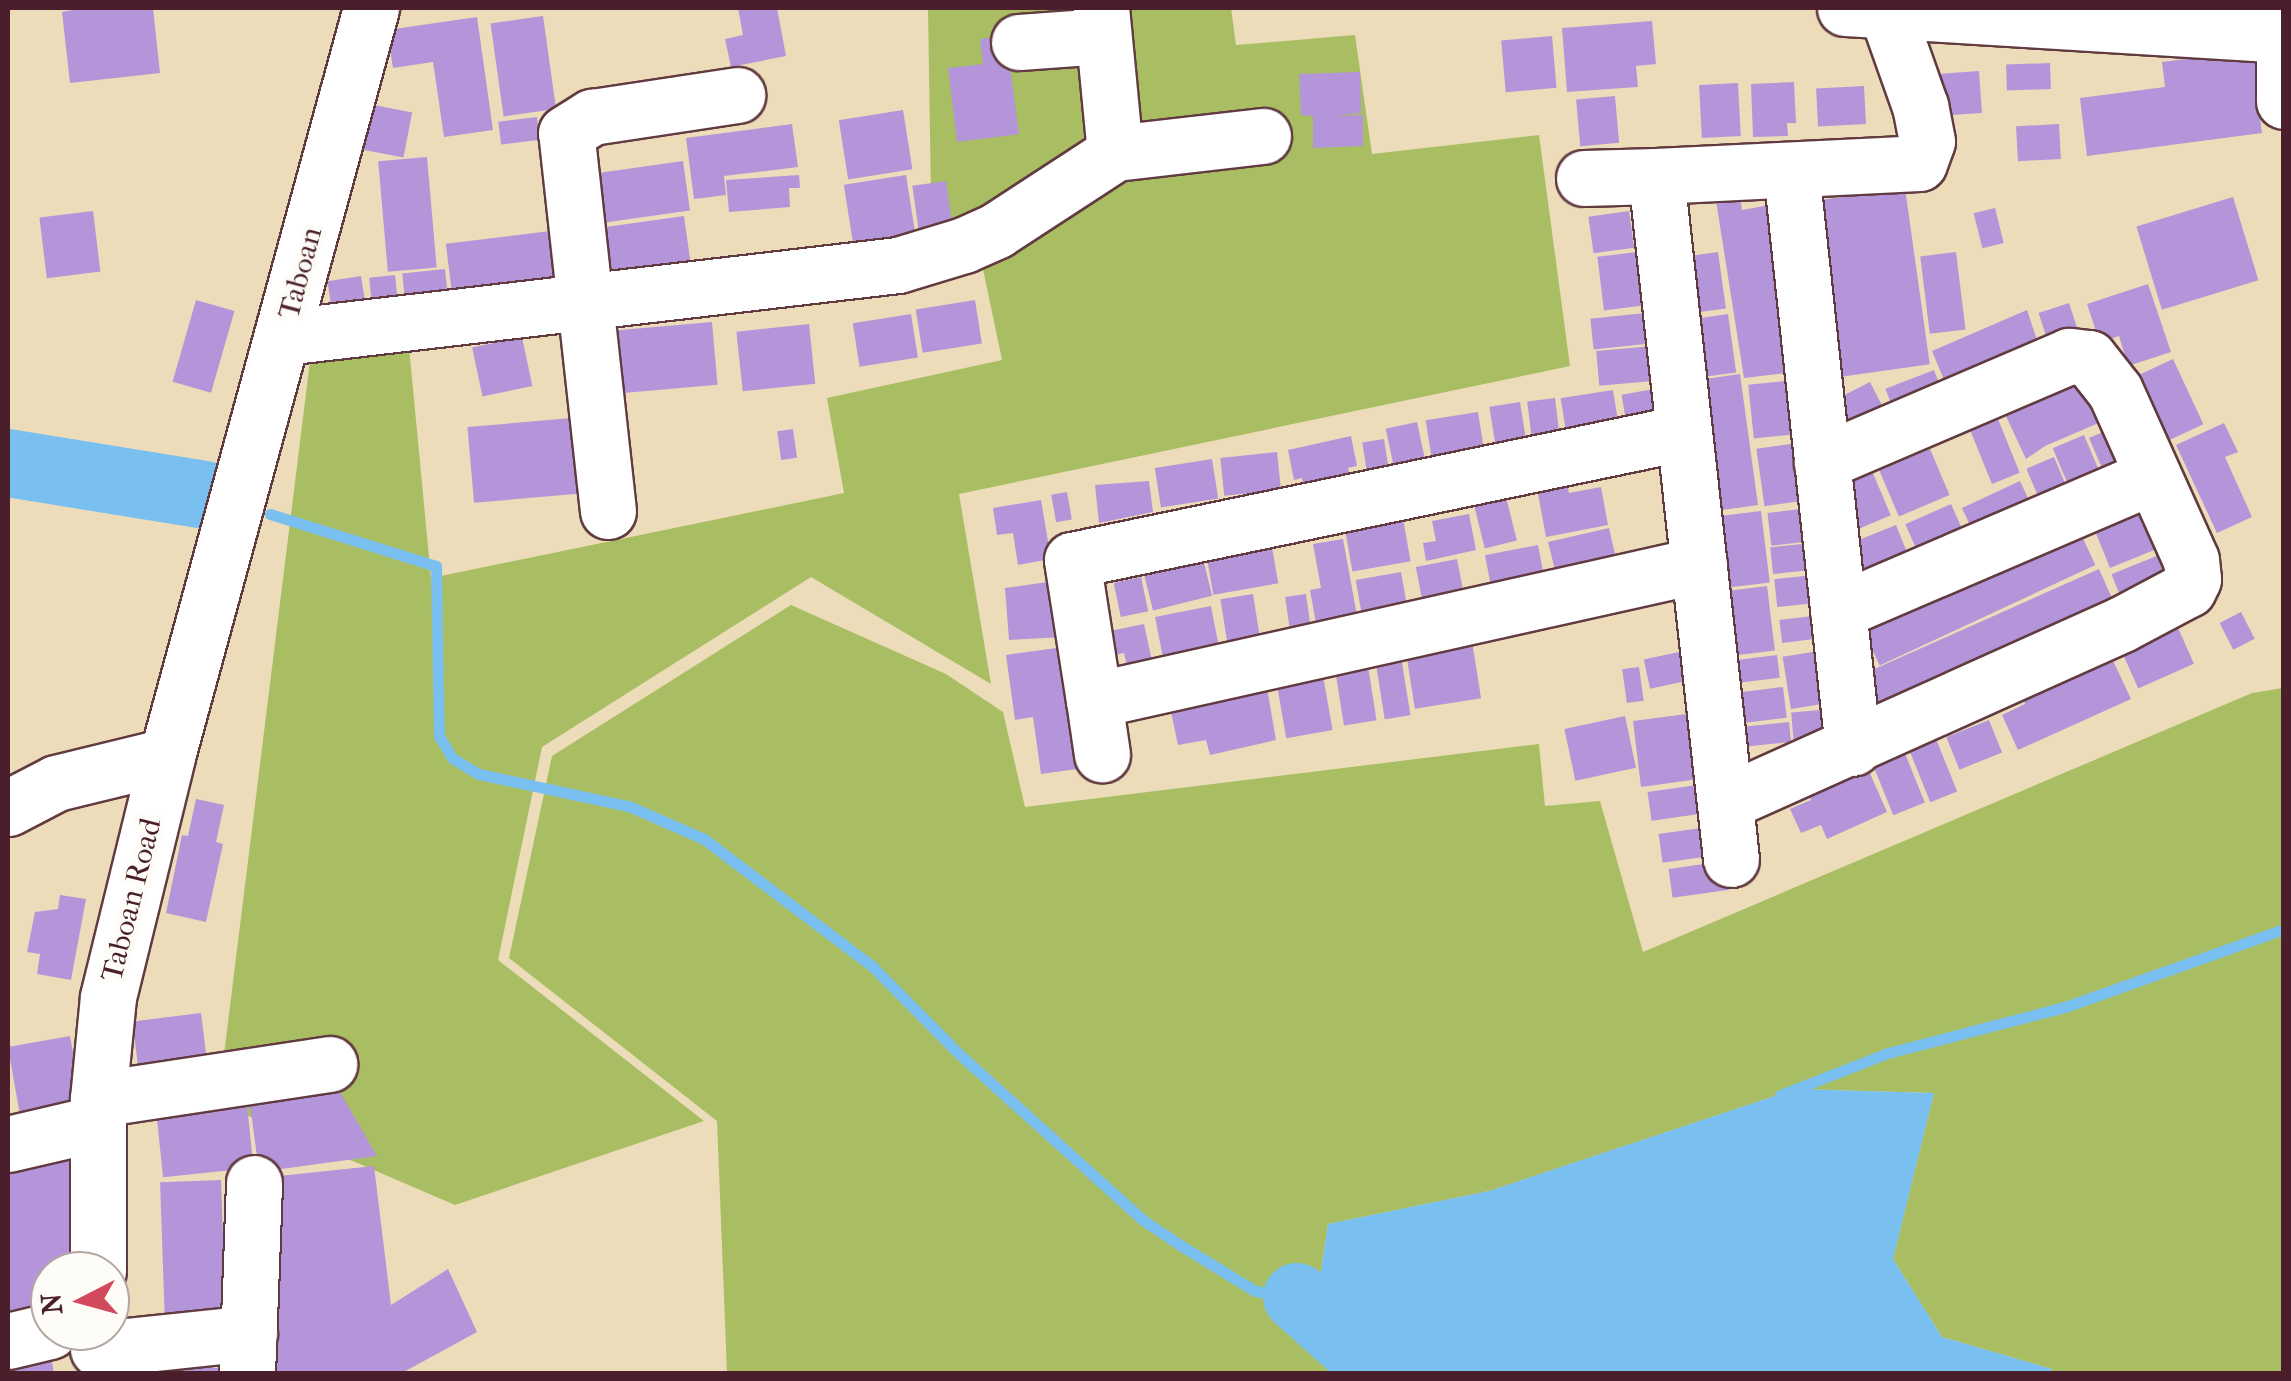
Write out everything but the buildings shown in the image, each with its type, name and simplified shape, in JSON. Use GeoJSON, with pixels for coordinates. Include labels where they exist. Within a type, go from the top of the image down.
{"type":"FeatureCollection","features":[{"type":"Feature","properties":{"kind":"street","name":"Taboan"},"geometry":{"type":"LineString","coordinates":[[228,537],[372,8]]}},
{"type":"Feature","properties":{"kind":"street"},"geometry":{"type":"LineString","coordinates":[[1866,10],[2284,34]]}},
{"type":"Feature","properties":{"kind":"street"},"geometry":{"type":"LineString","coordinates":[[1584,178],[1790,170],[1920,160],[1926,142],[1920,106],[1866,10]]}},
{"type":"Feature","properties":{"kind":"street"},"geometry":{"type":"LineString","coordinates":[[1019,42],[1102,22],[1115,153]]}},
{"type":"Feature","properties":{"kind":"street"},"geometry":{"type":"LineString","coordinates":[[2284,56],[2284,100]]}},
{"type":"Feature","properties":{"kind":"street"},"geometry":{"type":"LineString","coordinates":[[608,511],[566,150],[570,127],[592,117],[736,95]]}},
{"type":"Feature","properties":{"kind":"street"},"geometry":{"type":"LineString","coordinates":[[284,337],[898,265],[928,258],[997,230],[1115,153],[1263,136]]}},
{"type":"Feature","properties":{"kind":"street"},"geometry":{"type":"LineString","coordinates":[[1790,170],[1853,748]]}},
{"type":"Feature","properties":{"kind":"street"},"geometry":{"type":"LineString","coordinates":[[1656,176],[1681,434],[1700,565],[1731,859]]}},
{"type":"Feature","properties":{"kind":"street"},"geometry":{"type":"LineString","coordinates":[[1726,802],[2122,624],[2188,589],[2194,572],[2115,391],[2097,362],[2080,356],[2068,356],[1822,462]]}},
{"type":"Feature","properties":{"kind":"street"},"geometry":{"type":"LineString","coordinates":[[1102,754],[1071,545],[1681,434]]}},
{"type":"Feature","properties":{"kind":"street"},"geometry":{"type":"LineString","coordinates":[[1838,611],[2151,477]]}},
{"type":"Feature","properties":{"kind":"street","name":"Taboan Road"},"geometry":{"type":"LineString","coordinates":[[98,1251],[98,1111],[108,996],[167,756],[228,537]]}},
{"type":"Feature","properties":{"kind":"street"},"geometry":{"type":"LineString","coordinates":[[1094,700],[1700,565]]}},
{"type":"Feature","properties":{"kind":"street"},"geometry":{"type":"LineString","coordinates":[[8,808],[73,777],[167,756]]}},
{"type":"Feature","properties":{"kind":"street"},"geometry":{"type":"LineString","coordinates":[[8,1144],[98,1111],[329,1064]]}},
{"type":"Feature","properties":{"kind":"street"},"geometry":{"type":"LineString","coordinates":[[130,1348],[248,1353],[254,1183]]}},
{"type":"Feature","properties":{"kind":"green space"},"geometry":{"type":"Polygon","coordinates":[[[928,8],[1231,8],[1236,45],[1355,35],[1372,154],[1539,135],[1570,366],[959,494],[991,684],[811,577],[542,747],[498,960],[704,1121],[455,1205],[218,1103],[312,345],[408,336],[431,578],[844,493],[827,398],[1002,360],[979,250],[932,260],[928,8]]]}},
{"type":"Feature","properties":{"kind":"green space"},"geometry":{"type":"Polygon","coordinates":[[[791,605],[946,674],[1003,712],[1025,807],[1539,744],[1545,806],[1600,801],[1643,952],[2252,693],[2283,688],[2283,1373],[2050,1373],[2052,1369],[1942,1337],[1893,1259],[1934,1093],[1796,1089],[1489,1191],[1328,1224],[1320,1278],[1415,1373],[727,1373],[717,1121],[509,958],[552,756],[791,605]]]}},
{"type":"Feature","properties":{"kind":"water"},"geometry":{"type":"Polygon","coordinates":[[[1796,1089],[1934,1093],[1893,1259],[1942,1337],[2052,1369],[2050,1373],[1415,1373],[1320,1278],[1328,1224],[1489,1191],[1796,1089]]]}},
{"type":"Feature","properties":{"kind":"waterway"},"geometry":{"type":"LineString","coordinates":[[8,463],[205,495]]}},
{"type":"Feature","properties":{"kind":"waterway"},"geometry":{"type":"LineString","coordinates":[[270,514],[436,566],[439,736],[452,758],[479,774],[631,807],[704,839],[873,967],[958,1053],[1143,1220],[1255,1291],[1297,1297],[1331,1272]]}},
{"type":"Feature","properties":{"kind":"waterway"},"geometry":{"type":"LineString","coordinates":[[1780,1095],[1888,1053],[2068,1006],[2284,929]]}},
{"type":"Feature","properties":{"kind":"waterway"},"geometry":{"type":"LineString","coordinates":[[1297,1297],[1383,1374]]}}]}
